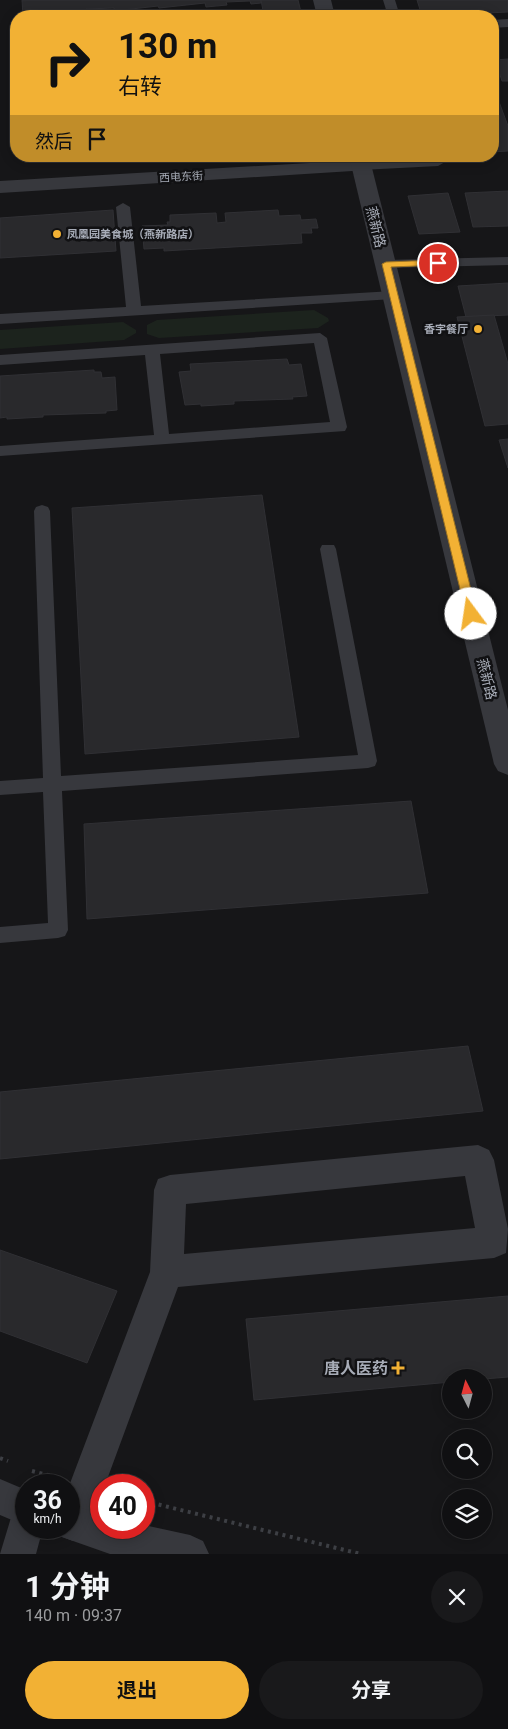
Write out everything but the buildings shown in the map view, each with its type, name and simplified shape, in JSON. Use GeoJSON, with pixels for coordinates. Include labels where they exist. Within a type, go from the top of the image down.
{"type":"FeatureCollection","features":[{"type":"Feature","properties":{"kind":"street","name":"西电东街"},"geometry":{"type":"LineString","coordinates":[[0,187],[346,162]]}},
{"type":"Feature","properties":{"kind":"street","name":"燕新路"},"geometry":{"type":"LineString","coordinates":[[360,162],[508,764]]}},
{"type":"Feature","properties":{"kind":"street"},"geometry":{"type":"LineString","coordinates":[[80,1501],[167,1272],[170,1190],[478,1160],[494,1242],[167,1272]]}},
{"type":"Feature","properties":{"kind":"street"},"geometry":{"type":"LineString","coordinates":[[0,1497],[15,1503]]}},
{"type":"Feature","properties":{"kind":"street"},"geometry":{"type":"LineString","coordinates":[[80,1526],[112,1536],[190,1554]]}},
{"type":"Feature","properties":{"kind":"street"},"geometry":{"type":"LineString","coordinates":[[17,1554],[22,1539]]}},
{"type":"Feature","properties":{"kind":"lane"},"geometry":{"type":"LineString","coordinates":[[122,207],[134,310]]}},
{"type":"Feature","properties":{"kind":"lane"},"geometry":{"type":"LineString","coordinates":[[386,264],[508,261]]}},
{"type":"Feature","properties":{"kind":"lane"},"geometry":{"type":"LineString","coordinates":[[0,319],[393,295]]}},
{"type":"Feature","properties":{"kind":"lane"},"geometry":{"type":"LineString","coordinates":[[0,360],[320,338],[339,428],[0,451]]}},
{"type":"Feature","properties":{"kind":"lane"},"geometry":{"type":"LineString","coordinates":[[152,350],[162,440]]}},
{"type":"Feature","properties":{"kind":"lane"},"geometry":{"type":"LineString","coordinates":[[0,935],[58,930],[42,510]]}},
{"type":"Feature","properties":{"kind":"lane"},"geometry":{"type":"LineString","coordinates":[[0,788],[368,761],[328,549]]}},
{"type":"Feature","properties":{"kind":"path"},"geometry":{"type":"LineString","coordinates":[[0,1458],[16,1465]]}},
{"type":"Feature","properties":{"kind":"path"},"geometry":{"type":"LineString","coordinates":[[24,1468],[86,1486]]}},
{"type":"Feature","properties":{"kind":"path"},"geometry":{"type":"LineString","coordinates":[[155,1504],[361,1554]]}},
{"type":"Feature","properties":{"kind":"shaded area"},"geometry":{"type":"Polygon","coordinates":[[[314,310],[328,318],[329,321],[318,328],[159,338],[147,334],[147,325],[157,320],[314,310]]]}},
{"type":"Feature","properties":{"kind":"shaded area"},"geometry":{"type":"Polygon","coordinates":[[[123,322],[136,330],[136,333],[124,340],[0,349],[0,330],[123,322]]]}},
{"type":"Feature","properties":{"kind":"place","name":"凤凰园美食城（燕新路店）"},"geometry":{"type":"Point","coordinates":[57,234]}},
{"type":"Feature","properties":{"kind":"place","name":"香宇餐厅"},"geometry":{"type":"Point","coordinates":[478,329]}},
{"type":"Feature","properties":{"kind":"place","name":"唐人医药"},"geometry":{"type":"Point","coordinates":[398,1368]}},
{"type":"Feature","properties":{"kind":"route"},"geometry":{"type":"LineString","coordinates":[[438,263],[386,264],[471,614]]}}]}
